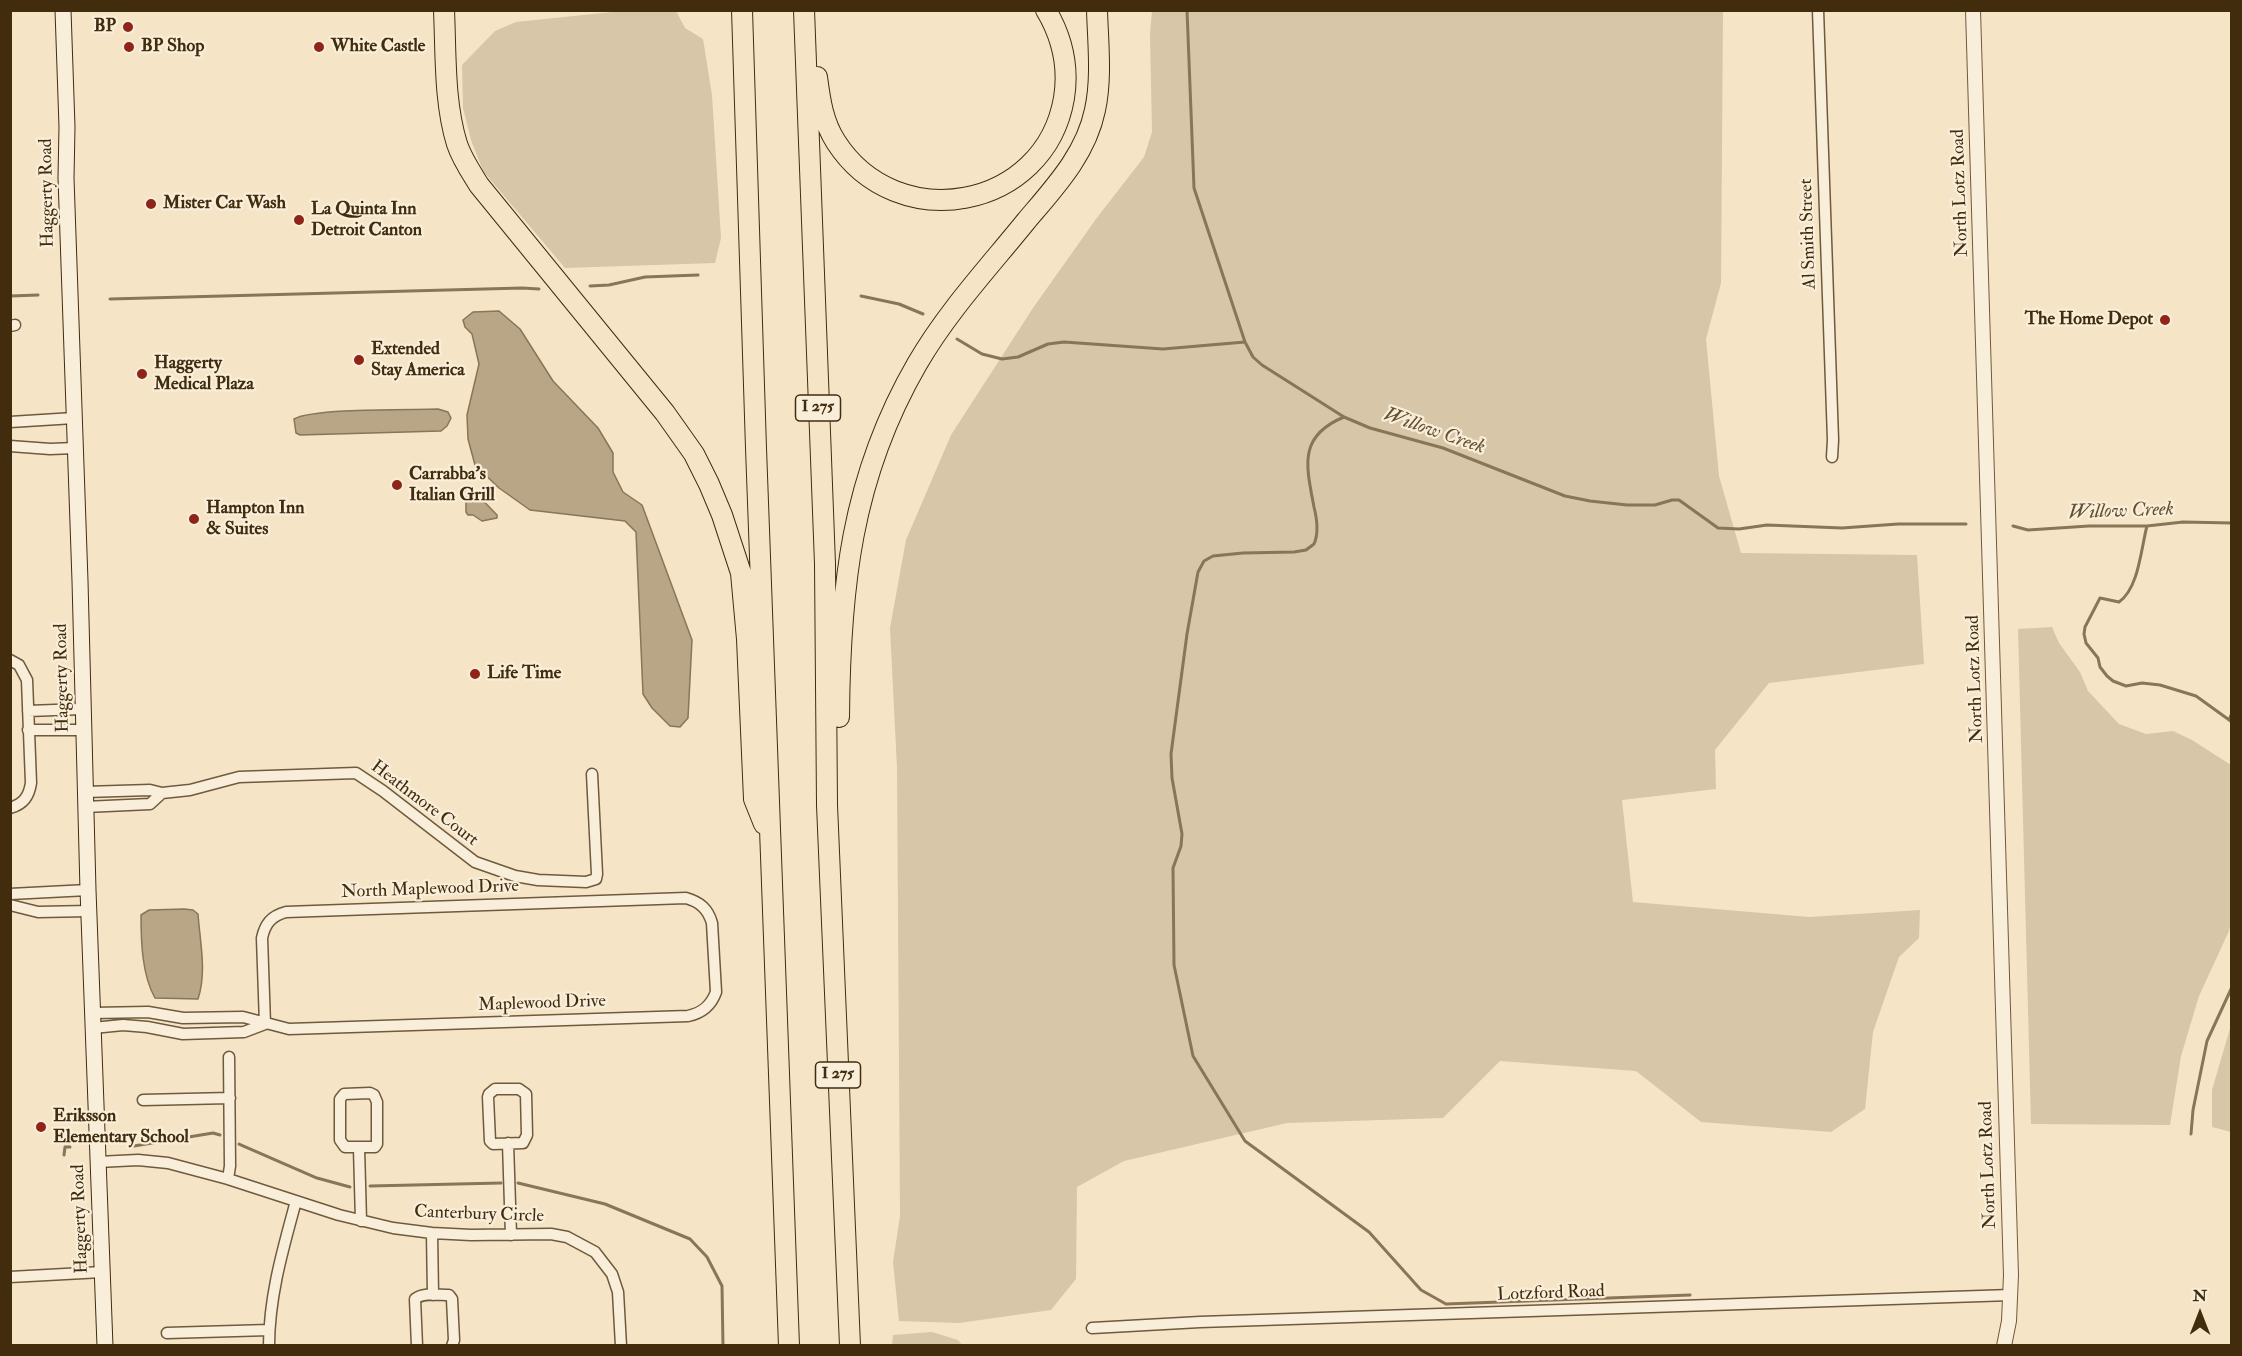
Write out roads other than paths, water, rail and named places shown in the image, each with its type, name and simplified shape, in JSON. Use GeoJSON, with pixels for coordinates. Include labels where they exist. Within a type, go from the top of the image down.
{"type":"FeatureCollection","features":[{"type":"Feature","properties":{"kind":"highway"},"geometry":{"type":"LineString","coordinates":[[444,10],[449,105],[458,146],[467,167],[479,185],[680,432],[709,484],[722,515],[741,573],[747,639],[754,799],[770,838]]}},
{"type":"Feature","properties":{"kind":"highway"},"geometry":{"type":"LineString","coordinates":[[742,10],[789,1346]]}},
{"type":"Feature","properties":{"kind":"highway"},"geometry":{"type":"LineString","coordinates":[[806,10],[813,21],[822,109],[836,142],[860,169],[882,185],[915,198],[941,201],[962,200],[997,188],[1026,168],[1049,139],[1062,107],[1066,72],[1059,36],[1046,10]]}},
{"type":"Feature","properties":{"kind":"highway","name":"I 275"},"geometry":{"type":"LineString","coordinates":[[806,10],[825,564],[827,805],[850,1346]]}},
{"type":"Feature","properties":{"kind":"highway"},"geometry":{"type":"LineString","coordinates":[[827,805],[839,768],[840,648],[848,564],[857,511],[867,475],[899,398],[940,328],[1058,183],[1084,144],[1097,98],[1097,10]]}},
{"type":"Feature","properties":{"kind":"main road","name":"Haggerty Road"},"geometry":{"type":"LineString","coordinates":[[63,10],[82,709],[105,1346]]}},
{"type":"Feature","properties":{"kind":"street","name":"Al Smith Street"},"geometry":{"type":"LineString","coordinates":[[1818,10],[1832,457]]}},
{"type":"Feature","properties":{"kind":"street","name":"North Lotz Road"},"geometry":{"type":"LineString","coordinates":[[1974,10],[2011,1295],[2004,1346]]}},
{"type":"Feature","properties":{"kind":"street"},"geometry":{"type":"LineString","coordinates":[[10,422],[74,418]]}},
{"type":"Feature","properties":{"kind":"street"},"geometry":{"type":"LineString","coordinates":[[10,446],[50,449],[75,447]]}},
{"type":"Feature","properties":{"kind":"street"},"geometry":{"type":"LineString","coordinates":[[10,660],[19,665],[26,676],[30,791],[23,802],[10,808]]}},
{"type":"Feature","properties":{"kind":"street"},"geometry":{"type":"LineString","coordinates":[[28,711],[82,709]]}},
{"type":"Feature","properties":{"kind":"street"},"geometry":{"type":"LineString","coordinates":[[28,730],[83,730]]}},
{"type":"Feature","properties":{"kind":"street","name":"Heathmore Court"},"geometry":{"type":"LineString","coordinates":[[85,800],[150,804],[162,793],[190,790],[239,777],[356,773],[475,862],[514,876],[538,880],[586,882],[596,879],[597,874],[592,774]]}},
{"type":"Feature","properties":{"kind":"street"},"geometry":{"type":"LineString","coordinates":[[10,894],[88,890]]}},
{"type":"Feature","properties":{"kind":"street","name":"North Maplewood Drive"},"geometry":{"type":"LineString","coordinates":[[265,1024],[262,938],[270,920],[286,912],[686,898],[699,903]]}},
{"type":"Feature","properties":{"kind":"street","name":"Maplewood Drive"},"geometry":{"type":"LineString","coordinates":[[93,1021],[148,1012],[183,1018],[243,1017],[289,1029],[697,1014],[710,1004],[716,992],[712,923],[709,915],[699,903]]}},
{"type":"Feature","properties":{"kind":"street"},"geometry":{"type":"LineString","coordinates":[[10,905],[38,912],[89,911]]}},
{"type":"Feature","properties":{"kind":"street","name":"Maplewood Drive"},"geometry":{"type":"LineString","coordinates":[[93,1021],[183,1034],[244,1032],[265,1024]]}},
{"type":"Feature","properties":{"kind":"street"},"geometry":{"type":"LineString","coordinates":[[228,1179],[230,1166],[229,1058]]}},
{"type":"Feature","properties":{"kind":"street"},"geometry":{"type":"LineString","coordinates":[[495,1089],[519,1089],[526,1094],[527,1135],[523,1143],[508,1143],[494,1144],[490,1141],[489,1094],[495,1089]]}},
{"type":"Feature","properties":{"kind":"street"},"geometry":{"type":"LineString","coordinates":[[370,1093],[376,1099],[378,1140],[375,1147],[359,1148],[345,1147],[340,1140],[340,1099],[344,1094],[370,1093]]}},
{"type":"Feature","properties":{"kind":"street"},"geometry":{"type":"LineString","coordinates":[[143,1100],[230,1098]]}},
{"type":"Feature","properties":{"kind":"street"},"geometry":{"type":"LineString","coordinates":[[508,1143],[511,1235]]}},
{"type":"Feature","properties":{"kind":"street"},"geometry":{"type":"LineString","coordinates":[[359,1148],[361,1221]]}},
{"type":"Feature","properties":{"kind":"street","name":"Canterbury Circle"},"geometry":{"type":"LineString","coordinates":[[98,1162],[150,1160],[186,1167],[361,1221],[432,1233],[559,1235],[576,1240],[600,1257],[612,1274],[618,1292],[621,1346]]}},
{"type":"Feature","properties":{"kind":"street"},"geometry":{"type":"LineString","coordinates":[[269,1346],[269,1330],[278,1268],[296,1201]]}},
{"type":"Feature","properties":{"kind":"street"},"geometry":{"type":"LineString","coordinates":[[432,1233],[433,1295]]}},
{"type":"Feature","properties":{"kind":"street"},"geometry":{"type":"LineString","coordinates":[[10,1277],[102,1272]]}},
{"type":"Feature","properties":{"kind":"street"},"geometry":{"type":"LineString","coordinates":[[417,1346],[415,1299],[420,1296],[433,1295],[449,1295],[452,1299],[454,1340],[452,1346]]}},
{"type":"Feature","properties":{"kind":"street","name":"Lotzford Road"},"geometry":{"type":"LineString","coordinates":[[1092,1328],[1200,1322],[2011,1295]]}},
{"type":"Feature","properties":{"kind":"street"},"geometry":{"type":"LineString","coordinates":[[167,1333],[269,1330]]}},
{"type":"Feature","properties":{"kind":"waterway","name":"Willow Creek"},"geometry":{"type":"LineString","coordinates":[[1187,10],[1194,188],[1245,342],[1253,357],[1262,365],[1344,417],[1370,428],[1443,448],[1565,496],[1627,505],[1655,505],[1679,500],[1718,528],[1739,529],[1767,525],[1842,528],[1898,524],[1966,524]]}},
{"type":"Feature","properties":{"kind":"waterway"},"geometry":{"type":"LineString","coordinates":[[590,286],[609,285],[645,277],[698,275]]}},
{"type":"Feature","properties":{"kind":"waterway"},"geometry":{"type":"LineString","coordinates":[[110,299],[539,289]]}},
{"type":"Feature","properties":{"kind":"waterway"},"geometry":{"type":"LineString","coordinates":[[10,296],[38,295]]}},
{"type":"Feature","properties":{"kind":"waterway"},"geometry":{"type":"LineString","coordinates":[[861,296],[899,304],[923,314]]}},
{"type":"Feature","properties":{"kind":"waterway"},"geometry":{"type":"LineString","coordinates":[[957,339],[982,354],[1002,359],[1018,357],[1048,344],[1064,342],[1163,349],[1245,342]]}},
{"type":"Feature","properties":{"kind":"waterway"},"geometry":{"type":"LineString","coordinates":[[1344,417],[1319,433],[1309,453],[1309,478],[1317,526],[1314,544],[1306,550],[1294,552],[1213,556],[1204,561],[1198,572],[1171,754],[1172,778],[1182,834],[1181,846],[1173,868],[1174,965],[1193,1056],[1245,1141],[1369,1232],[1421,1290],[1446,1304],[1690,1295]]}},
{"type":"Feature","properties":{"kind":"waterway","name":"Willow Creek"},"geometry":{"type":"LineString","coordinates":[[2013,526],[2028,530],[2089,526],[2147,526],[2183,522],[2232,523]]}},
{"type":"Feature","properties":{"kind":"waterway"},"geometry":{"type":"LineString","coordinates":[[2147,526],[2131,587],[2119,602],[2100,598],[2085,627],[2086,643],[2098,658],[2100,667],[2113,681],[2126,686],[2142,683],[2160,685],[2196,696],[2232,722]]}},
{"type":"Feature","properties":{"kind":"waterway"},"geometry":{"type":"LineString","coordinates":[[2229,720],[2232,713]]}},
{"type":"Feature","properties":{"kind":"waterway"},"geometry":{"type":"LineString","coordinates":[[2191,1134],[2193,1110],[2207,1041],[2232,987]]}},
{"type":"Feature","properties":{"kind":"waterway"},"geometry":{"type":"LineString","coordinates":[[134,1146],[213,1133],[220,1135]]}},
{"type":"Feature","properties":{"kind":"waterway"},"geometry":{"type":"LineString","coordinates":[[239,1144],[317,1178],[350,1187]]}},
{"type":"Feature","properties":{"kind":"waterway"},"geometry":{"type":"LineString","coordinates":[[64,1155],[65,1147],[70,1147]]}},
{"type":"Feature","properties":{"kind":"waterway"},"geometry":{"type":"LineString","coordinates":[[370,1186],[501,1183]]}},
{"type":"Feature","properties":{"kind":"waterway"},"geometry":{"type":"LineString","coordinates":[[518,1183],[605,1204],[690,1239],[707,1257],[722,1286],[723,1346]]}},
{"type":"Feature","properties":{"kind":"place","name":"BP"},"geometry":{"type":"Point","coordinates":[128,27]}},
{"type":"Feature","properties":{"kind":"place","name":"BP Shop"},"geometry":{"type":"Point","coordinates":[129,47]}},
{"type":"Feature","properties":{"kind":"place","name":"White Castle"},"geometry":{"type":"Point","coordinates":[319,47]}},
{"type":"Feature","properties":{"kind":"place","name":"Mister Car Wash"},"geometry":{"type":"Point","coordinates":[151,204]}},
{"type":"Feature","properties":{"kind":"place","name":"La Quinta Inn Detroit Canton"},"geometry":{"type":"Point","coordinates":[299,220]}},
{"type":"Feature","properties":{"kind":"place","name":"The Home Depot"},"geometry":{"type":"Point","coordinates":[2165,320]}},
{"type":"Feature","properties":{"kind":"place","name":"Extended Stay America"},"geometry":{"type":"Point","coordinates":[359,360]}},
{"type":"Feature","properties":{"kind":"place","name":"Haggerty Medical Plaza"},"geometry":{"type":"Point","coordinates":[142,374]}},
{"type":"Feature","properties":{"kind":"place","name":"Carrabba's Italian Grill"},"geometry":{"type":"Point","coordinates":[397,485]}},
{"type":"Feature","properties":{"kind":"place","name":"Hampton Inn & Suites"},"geometry":{"type":"Point","coordinates":[194,519]}},
{"type":"Feature","properties":{"kind":"place","name":"Life Time"},"geometry":{"type":"Point","coordinates":[475,674]}},
{"type":"Feature","properties":{"kind":"place","name":"Eriksson Elementary School"},"geometry":{"type":"Point","coordinates":[41,1127]}}]}
